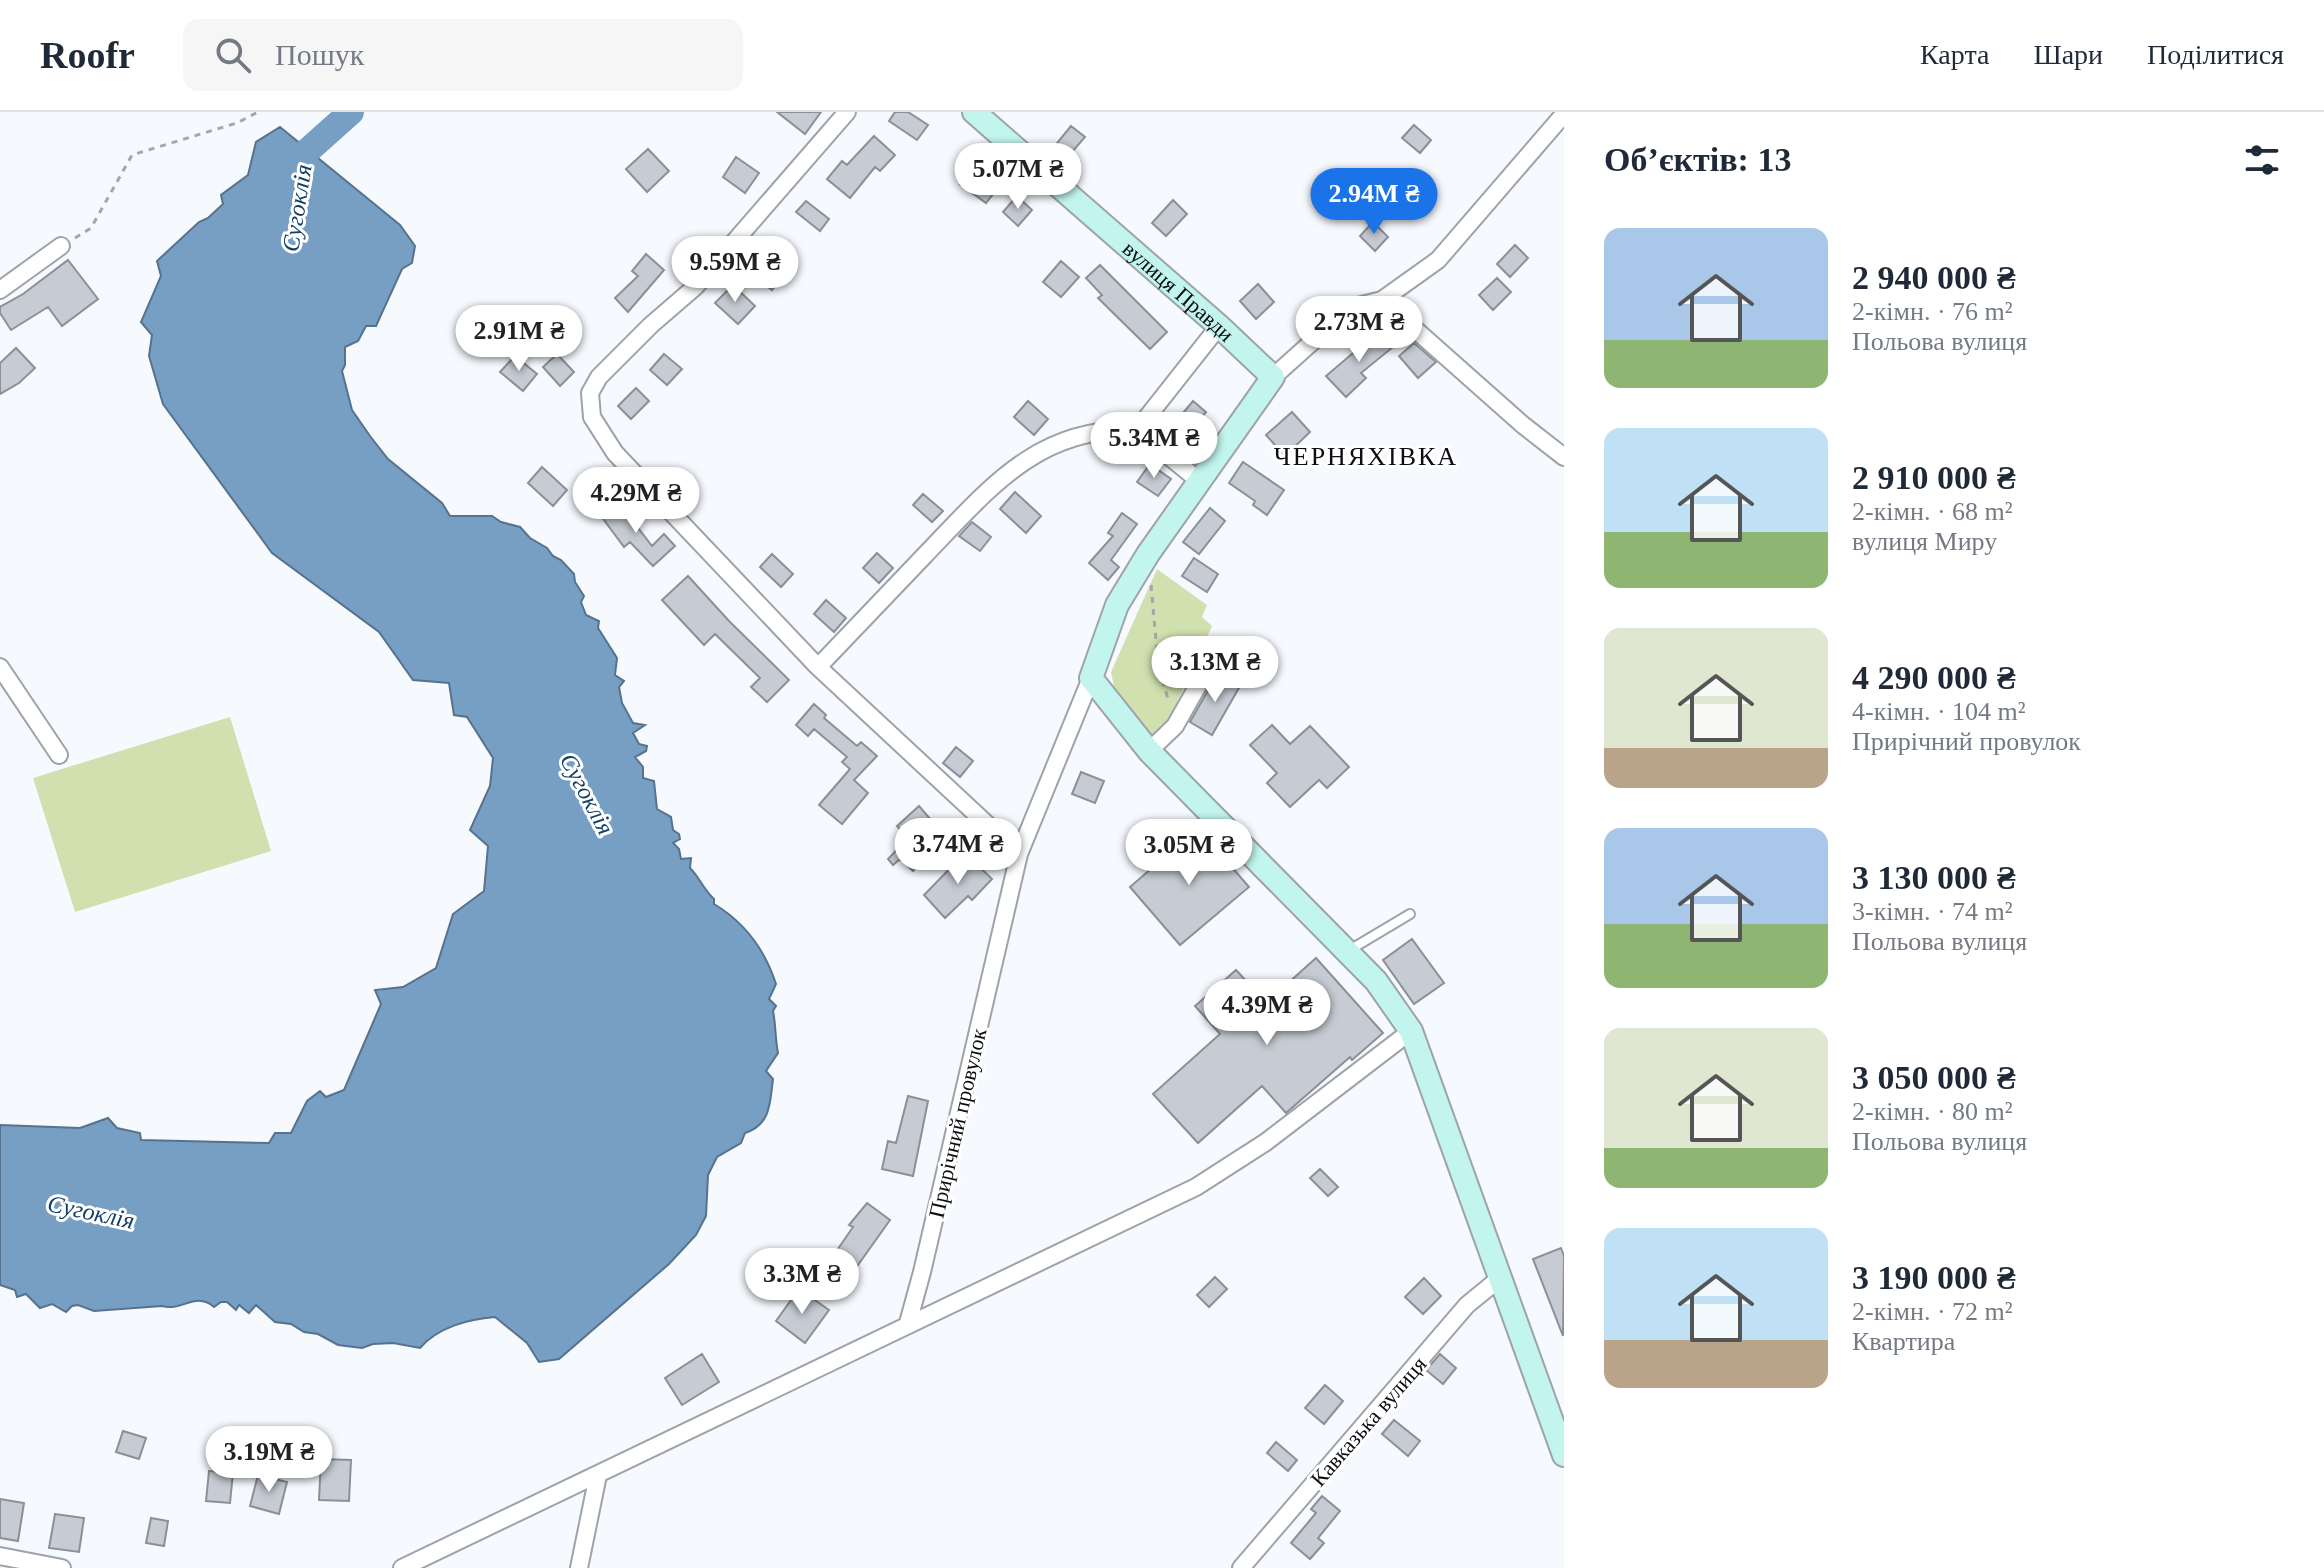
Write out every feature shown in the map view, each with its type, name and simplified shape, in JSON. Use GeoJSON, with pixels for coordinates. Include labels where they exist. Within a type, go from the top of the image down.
{"type":"FeatureCollection","features":[{"type":"Feature","properties":{"kind":"street"},"geometry":{"type":"LineString","coordinates":[[847,112],[695,287],[599,377],[590,393],[592,417],[615,453],[818,667],[1019,854]]}},
{"type":"Feature","properties":{"kind":"street","name":"вулиця Правди"},"geometry":{"type":"LineString","coordinates":[[974,112],[1273,377]]}},
{"type":"Feature","properties":{"kind":"street"},"geometry":{"type":"LineString","coordinates":[[1564,114],[1438,260],[1382,300],[1350,308],[1273,377],[1198,480],[1117,605],[1091,678],[1149,751],[1376,981],[1411,1031],[1564,1455]]}},
{"type":"Feature","properties":{"kind":"street"},"geometry":{"type":"LineString","coordinates":[[0,290],[61,246]]}},
{"type":"Feature","properties":{"kind":"street"},"geometry":{"type":"LineString","coordinates":[[1382,300],[1523,425],[1564,457]]}},
{"type":"Feature","properties":{"kind":"street"},"geometry":{"type":"LineString","coordinates":[[1137,430],[1219,326]]}},
{"type":"Feature","properties":{"kind":"street"},"geometry":{"type":"LineString","coordinates":[[818,667],[999,478],[1044,448],[1088,432],[1137,430],[1198,480]]}},
{"type":"Feature","properties":{"kind":"street"},"geometry":{"type":"LineString","coordinates":[[1149,751],[1175,726],[1209,666]]}},
{"type":"Feature","properties":{"kind":"street"},"geometry":{"type":"LineString","coordinates":[[0,667],[59,755]]}},
{"type":"Feature","properties":{"kind":"street","name":"Прирічний провулок"},"geometry":{"type":"LineString","coordinates":[[908,1323],[1019,854],[1091,678]]}},
{"type":"Feature","properties":{"kind":"street"},"geometry":{"type":"LineString","coordinates":[[402,1568],[1196,1187],[1266,1142],[1411,1031]]}},
{"type":"Feature","properties":{"kind":"street","name":"Кавказька вулиця"},"geometry":{"type":"LineString","coordinates":[[1241,1568],[1467,1305],[1500,1278]]}},
{"type":"Feature","properties":{"kind":"street"},"geometry":{"type":"LineString","coordinates":[[579,1568],[598,1475]]}},
{"type":"Feature","properties":{"kind":"street"},"geometry":{"type":"LineString","coordinates":[[0,1556],[62,1568]]}},
{"type":"Feature","properties":{"kind":"lane"},"geometry":{"type":"LineString","coordinates":[[1347,952],[1410,914]]}},
{"type":"Feature","properties":{"kind":"path"},"geometry":{"type":"LineString","coordinates":[[61,246],[91,228],[132,155],[237,123],[258,112]]}},
{"type":"Feature","properties":{"kind":"path"},"geometry":{"type":"LineString","coordinates":[[1148,554],[1158,663],[1175,726]]}},
{"type":"Feature","properties":{"kind":"green space"},"geometry":{"type":"Polygon","coordinates":[[[1157,569],[1207,605],[1202,617],[1212,626],[1163,733],[1149,739],[1116,696],[1111,672],[1157,569]]]}},
{"type":"Feature","properties":{"kind":"green space"},"geometry":{"type":"Polygon","coordinates":[[[230,717],[271,851],[75,912],[33,778],[230,717]]]}},
{"type":"Feature","properties":{"kind":"water"},"geometry":{"type":"Polygon","coordinates":[[[280,127],[400,225],[415,246],[412,263],[402,269],[376,326],[366,326],[358,341],[345,347],[342,371],[352,410],[388,459],[442,503],[450,516],[492,516],[520,527],[574,574],[575,582],[584,596],[581,602],[586,615],[599,621],[598,628],[617,658],[615,675],[624,681],[619,687],[622,703],[633,723],[645,725],[633,733],[639,744],[647,746],[646,751],[635,757],[643,767],[643,778],[654,781],[657,809],[671,817],[673,830],[679,834],[680,839],[673,843],[679,849],[681,859],[691,858],[690,868],[714,899],[714,904],[735,919],[752,938],[776,984],[769,999],[776,1006],[773,1011],[778,1053],[766,1071],[773,1079],[768,1112],[760,1124],[745,1133],[741,1143],[717,1157],[708,1175],[706,1216],[696,1235],[669,1264],[559,1359],[539,1362],[527,1343],[495,1317],[454,1325],[420,1348],[393,1343],[362,1348],[338,1345],[291,1324],[275,1322],[256,1305],[249,1313],[239,1305],[236,1310],[227,1302],[214,1307],[201,1301],[169,1307],[94,1311],[78,1305],[66,1312],[52,1304],[40,1308],[26,1294],[17,1297],[15,1290],[0,1285],[0,1125],[80,1128],[108,1118],[117,1128],[140,1133],[141,1140],[269,1143],[275,1133],[291,1133],[307,1101],[320,1091],[326,1097],[344,1090],[381,1004],[375,990],[403,987],[436,968],[453,914],[484,891],[488,846],[470,830],[490,786],[493,758],[467,717],[454,715],[449,683],[413,680],[379,632],[272,553],[163,404],[149,356],[152,335],[141,322],[161,276],[157,261],[223,204],[221,195],[248,175],[256,142],[280,127]]]}},
{"type":"Feature","properties":{"kind":"building"},"geometry":{"type":"Polygon","coordinates":[[[777,112],[821,112],[805,134],[777,112]]]}},
{"type":"Feature","properties":{"kind":"building"},"geometry":{"type":"Polygon","coordinates":[[[895,112],[908,112],[928,125],[917,140],[889,121],[895,112]]]}},
{"type":"Feature","properties":{"kind":"building"},"geometry":{"type":"Polygon","coordinates":[[[1414,125],[1431,140],[1420,153],[1402,138],[1414,125]]]}},
{"type":"Feature","properties":{"kind":"building"},"geometry":{"type":"Polygon","coordinates":[[[1071,126],[1085,137],[1067,158],[1053,148],[1071,126]]]}},
{"type":"Feature","properties":{"kind":"building"},"geometry":{"type":"Polygon","coordinates":[[[874,136],[895,155],[880,171],[875,167],[850,198],[827,179],[842,161],[847,165],[874,136]]]}},
{"type":"Feature","properties":{"kind":"building"},"geometry":{"type":"Polygon","coordinates":[[[648,149],[669,171],[647,192],[626,169],[648,149]]]}},
{"type":"Feature","properties":{"kind":"building"},"geometry":{"type":"Polygon","coordinates":[[[736,157],[759,173],[745,193],[723,177],[736,157]]]}},
{"type":"Feature","properties":{"kind":"building"},"geometry":{"type":"Polygon","coordinates":[[[973,165],[1000,185],[986,203],[960,184],[973,165]]]}},
{"type":"Feature","properties":{"kind":"building"},"geometry":{"type":"Polygon","coordinates":[[[1017,196],[1032,210],[1018,226],[1003,212],[1017,196]]]}},
{"type":"Feature","properties":{"kind":"building"},"geometry":{"type":"Polygon","coordinates":[[[1173,200],[1187,214],[1166,236],[1152,223],[1173,200]]]}},
{"type":"Feature","properties":{"kind":"building"},"geometry":{"type":"Polygon","coordinates":[[[806,201],[829,219],[820,231],[796,212],[806,201]]]}},
{"type":"Feature","properties":{"kind":"building"},"geometry":{"type":"Polygon","coordinates":[[[1373,222],[1388,237],[1375,251],[1360,236],[1373,222]]]}},
{"type":"Feature","properties":{"kind":"building"},"geometry":{"type":"Polygon","coordinates":[[[1515,245],[1528,258],[1510,277],[1497,264],[1515,245]]]}},
{"type":"Feature","properties":{"kind":"building"},"geometry":{"type":"Polygon","coordinates":[[[646,254],[664,270],[628,312],[615,298],[638,276],[632,271],[646,254]]]}},
{"type":"Feature","properties":{"kind":"building"},"geometry":{"type":"Polygon","coordinates":[[[763,254],[786,272],[772,290],[749,273],[763,254]]]}},
{"type":"Feature","properties":{"kind":"building"},"geometry":{"type":"Polygon","coordinates":[[[68,260],[98,299],[62,326],[48,307],[11,330],[0,313],[0,307],[68,260]]]}},
{"type":"Feature","properties":{"kind":"building"},"geometry":{"type":"Polygon","coordinates":[[[1061,261],[1079,277],[1061,297],[1043,282],[1061,261]]]}},
{"type":"Feature","properties":{"kind":"building"},"geometry":{"type":"Polygon","coordinates":[[[1100,265],[1167,332],[1150,349],[1098,298],[1102,295],[1086,278],[1100,265]]]}},
{"type":"Feature","properties":{"kind":"building"},"geometry":{"type":"Polygon","coordinates":[[[1497,278],[1511,292],[1493,310],[1479,295],[1497,278]]]}},
{"type":"Feature","properties":{"kind":"building"},"geometry":{"type":"Polygon","coordinates":[[[1258,284],[1274,302],[1256,319],[1240,301],[1258,284]]]}},
{"type":"Feature","properties":{"kind":"building"},"geometry":{"type":"Polygon","coordinates":[[[733,285],[755,306],[738,324],[715,303],[733,285]]]}},
{"type":"Feature","properties":{"kind":"building"},"geometry":{"type":"Polygon","coordinates":[[[1379,331],[1393,347],[1361,373],[1366,378],[1346,397],[1326,376],[1379,331]]]}},
{"type":"Feature","properties":{"kind":"building"},"geometry":{"type":"Polygon","coordinates":[[[1414,343],[1436,362],[1418,378],[1399,356],[1414,343]]]}},
{"type":"Feature","properties":{"kind":"building"},"geometry":{"type":"Polygon","coordinates":[[[16,348],[35,368],[19,383],[0,394],[0,363],[16,348]]]}},
{"type":"Feature","properties":{"kind":"building"},"geometry":{"type":"Polygon","coordinates":[[[557,354],[574,372],[560,386],[543,367],[557,354]]]}},
{"type":"Feature","properties":{"kind":"building"},"geometry":{"type":"Polygon","coordinates":[[[664,354],[682,369],[667,385],[650,370],[664,354]]]}},
{"type":"Feature","properties":{"kind":"building"},"geometry":{"type":"Polygon","coordinates":[[[515,356],[537,374],[523,391],[500,372],[515,356]]]}},
{"type":"Feature","properties":{"kind":"building"},"geometry":{"type":"Polygon","coordinates":[[[636,388],[649,401],[631,419],[618,406],[636,388]]]}},
{"type":"Feature","properties":{"kind":"building"},"geometry":{"type":"Polygon","coordinates":[[[1028,401],[1048,419],[1034,435],[1014,417],[1028,401]]]}},
{"type":"Feature","properties":{"kind":"building"},"geometry":{"type":"Polygon","coordinates":[[[1193,401],[1206,412],[1176,448],[1163,437],[1193,401]]]}},
{"type":"Feature","properties":{"kind":"building"},"geometry":{"type":"Polygon","coordinates":[[[1292,412],[1310,432],[1285,456],[1266,435],[1292,412]]]}},
{"type":"Feature","properties":{"kind":"building"},"geometry":{"type":"Polygon","coordinates":[[[1243,462],[1284,490],[1267,515],[1253,505],[1255,501],[1229,483],[1243,462]]]}},
{"type":"Feature","properties":{"kind":"building"},"geometry":{"type":"Polygon","coordinates":[[[1150,464],[1171,479],[1158,496],[1137,482],[1150,464]]]}},
{"type":"Feature","properties":{"kind":"building"},"geometry":{"type":"Polygon","coordinates":[[[542,467],[567,490],[553,506],[528,483],[542,467]]]}},
{"type":"Feature","properties":{"kind":"building"},"geometry":{"type":"Polygon","coordinates":[[[1015,492],[1041,516],[1026,533],[1000,509],[1015,492]]]}},
{"type":"Feature","properties":{"kind":"building"},"geometry":{"type":"Polygon","coordinates":[[[923,494],[943,511],[932,522],[913,505],[923,494]]]}},
{"type":"Feature","properties":{"kind":"building"},"geometry":{"type":"Polygon","coordinates":[[[619,503],[652,546],[664,534],[675,546],[653,566],[630,542],[624,547],[601,516],[619,503]]]}},
{"type":"Feature","properties":{"kind":"building"},"geometry":{"type":"Polygon","coordinates":[[[1210,508],[1225,521],[1199,554],[1183,542],[1210,508]]]}},
{"type":"Feature","properties":{"kind":"building"},"geometry":{"type":"Polygon","coordinates":[[[1122,513],[1137,524],[1111,560],[1119,567],[1108,580],[1089,563],[1113,536],[1108,533],[1122,513]]]}},
{"type":"Feature","properties":{"kind":"building"},"geometry":{"type":"Polygon","coordinates":[[[972,522],[991,537],[980,551],[959,536],[972,522]]]}},
{"type":"Feature","properties":{"kind":"building"},"geometry":{"type":"Polygon","coordinates":[[[877,553],[893,568],[879,583],[863,568],[877,553]]]}},
{"type":"Feature","properties":{"kind":"building"},"geometry":{"type":"Polygon","coordinates":[[[772,554],[793,574],[781,587],[760,567],[772,554]]]}},
{"type":"Feature","properties":{"kind":"building"},"geometry":{"type":"Polygon","coordinates":[[[1194,558],[1218,574],[1207,592],[1182,576],[1194,558]]]}},
{"type":"Feature","properties":{"kind":"building"},"geometry":{"type":"Polygon","coordinates":[[[688,576],[789,680],[767,702],[751,687],[760,678],[715,634],[704,645],[662,600],[688,576]]]}},
{"type":"Feature","properties":{"kind":"building"},"geometry":{"type":"Polygon","coordinates":[[[826,600],[846,618],[834,632],[814,614],[826,600]]]}},
{"type":"Feature","properties":{"kind":"building"},"geometry":{"type":"Polygon","coordinates":[[[1218,673],[1240,686],[1212,735],[1190,722],[1218,673]]]}},
{"type":"Feature","properties":{"kind":"building"},"geometry":{"type":"Polygon","coordinates":[[[814,704],[826,715],[824,718],[857,746],[861,742],[877,756],[854,780],[868,793],[842,824],[819,805],[850,769],[842,762],[847,757],[814,729],[808,736],[796,725],[814,704]]]}},
{"type":"Feature","properties":{"kind":"building"},"geometry":{"type":"Polygon","coordinates":[[[1272,725],[1290,744],[1310,726],[1349,767],[1327,788],[1319,780],[1290,807],[1267,783],[1277,773],[1250,745],[1272,725]]]}},
{"type":"Feature","properties":{"kind":"building"},"geometry":{"type":"Polygon","coordinates":[[[956,747],[973,761],[960,777],[943,763],[956,747]]]}},
{"type":"Feature","properties":{"kind":"building"},"geometry":{"type":"Polygon","coordinates":[[[1081,772],[1104,781],[1095,803],[1072,794],[1081,772]]]}},
{"type":"Feature","properties":{"kind":"building"},"geometry":{"type":"Polygon","coordinates":[[[919,806],[937,827],[909,852],[921,863],[913,871],[900,859],[893,865],[888,859],[908,838],[897,826],[919,806]]]}},
{"type":"Feature","properties":{"kind":"building"},"geometry":{"type":"Polygon","coordinates":[[[1198,828],[1249,887],[1180,945],[1130,887],[1198,828]]]}},
{"type":"Feature","properties":{"kind":"building"},"geometry":{"type":"Polygon","coordinates":[[[965,853],[992,879],[972,900],[968,896],[945,918],[924,895],[965,853]]]}},
{"type":"Feature","properties":{"kind":"building"},"geometry":{"type":"Polygon","coordinates":[[[1412,939],[1444,983],[1414,1004],[1383,960],[1412,939]]]}},
{"type":"Feature","properties":{"kind":"building"},"geometry":{"type":"Polygon","coordinates":[[[1316,958],[1383,1033],[1352,1060],[1350,1057],[1286,1113],[1262,1086],[1198,1143],[1153,1094],[1220,1034],[1195,1006],[1236,970],[1261,997],[1272,988],[1276,994],[1316,958]]]}},
{"type":"Feature","properties":{"kind":"building"},"geometry":{"type":"Polygon","coordinates":[[[908,1096],[928,1101],[913,1176],[882,1169],[888,1141],[896,1143],[908,1096]]]}},
{"type":"Feature","properties":{"kind":"building"},"geometry":{"type":"Polygon","coordinates":[[[1320,1169],[1338,1187],[1328,1196],[1310,1178],[1320,1169]]]}},
{"type":"Feature","properties":{"kind":"building"},"geometry":{"type":"Polygon","coordinates":[[[867,1203],[890,1220],[843,1286],[822,1272],[853,1227],[849,1225],[867,1203]]]}},
{"type":"Feature","properties":{"kind":"building"},"geometry":{"type":"Polygon","coordinates":[[[1561,1248],[1564,1256],[1563,1336],[1533,1259],[1561,1248]]]}},
{"type":"Feature","properties":{"kind":"building"},"geometry":{"type":"Polygon","coordinates":[[[1215,1277],[1227,1289],[1209,1307],[1197,1295],[1215,1277]]]}},
{"type":"Feature","properties":{"kind":"building"},"geometry":{"type":"Polygon","coordinates":[[[1424,1278],[1441,1296],[1423,1314],[1405,1297],[1424,1278]]]}},
{"type":"Feature","properties":{"kind":"building"},"geometry":{"type":"Polygon","coordinates":[[[799,1289],[829,1310],[805,1343],[776,1321],[799,1289]]]}},
{"type":"Feature","properties":{"kind":"building"},"geometry":{"type":"Polygon","coordinates":[[[702,1354],[719,1382],[682,1405],[665,1378],[702,1354]]]}},
{"type":"Feature","properties":{"kind":"building"},"geometry":{"type":"Polygon","coordinates":[[[1440,1354],[1456,1368],[1443,1384],[1426,1370],[1440,1354]]]}},
{"type":"Feature","properties":{"kind":"building"},"geometry":{"type":"Polygon","coordinates":[[[1325,1385],[1343,1401],[1324,1424],[1305,1408],[1325,1385]]]}},
{"type":"Feature","properties":{"kind":"building"},"geometry":{"type":"Polygon","coordinates":[[[1394,1420],[1420,1441],[1408,1456],[1382,1434],[1394,1420]]]}},
{"type":"Feature","properties":{"kind":"building"},"geometry":{"type":"Polygon","coordinates":[[[123,1431],[146,1438],[139,1459],[116,1452],[123,1431]]]}},
{"type":"Feature","properties":{"kind":"building"},"geometry":{"type":"Polygon","coordinates":[[[1276,1442],[1297,1460],[1288,1471],[1267,1453],[1276,1442]]]}},
{"type":"Feature","properties":{"kind":"building"},"geometry":{"type":"Polygon","coordinates":[[[321,1459],[351,1460],[349,1501],[319,1500],[321,1459]]]}},
{"type":"Feature","properties":{"kind":"building"},"geometry":{"type":"Polygon","coordinates":[[[209,1471],[233,1473],[230,1503],[206,1501],[209,1471]]]}},
{"type":"Feature","properties":{"kind":"building"},"geometry":{"type":"Polygon","coordinates":[[[258,1475],[287,1482],[279,1514],[250,1506],[258,1475]]]}},
{"type":"Feature","properties":{"kind":"building"},"geometry":{"type":"Polygon","coordinates":[[[1322,1496],[1340,1511],[1318,1538],[1324,1543],[1310,1559],[1291,1543],[1316,1513],[1311,1509],[1322,1496]]]}},
{"type":"Feature","properties":{"kind":"building"},"geometry":{"type":"Polygon","coordinates":[[[0,1499],[24,1503],[18,1541],[0,1538],[0,1499]]]}},
{"type":"Feature","properties":{"kind":"building"},"geometry":{"type":"Polygon","coordinates":[[[55,1514],[84,1518],[79,1552],[49,1548],[55,1514]]]}},
{"type":"Feature","properties":{"kind":"building"},"geometry":{"type":"Polygon","coordinates":[[[151,1518],[168,1521],[164,1546],[146,1543],[151,1518]]]}},
{"type":"Feature","properties":{"kind":"waterway","name":"Сугоклія"},"geometry":{"type":"LineString","coordinates":[[299,181],[304,154],[351,112]]}},
{"type":"Feature","properties":{"kind":"district","name":"ЧЕРНЯХІВКА"},"geometry":{"type":"Point","coordinates":[1366,456]}}]}
